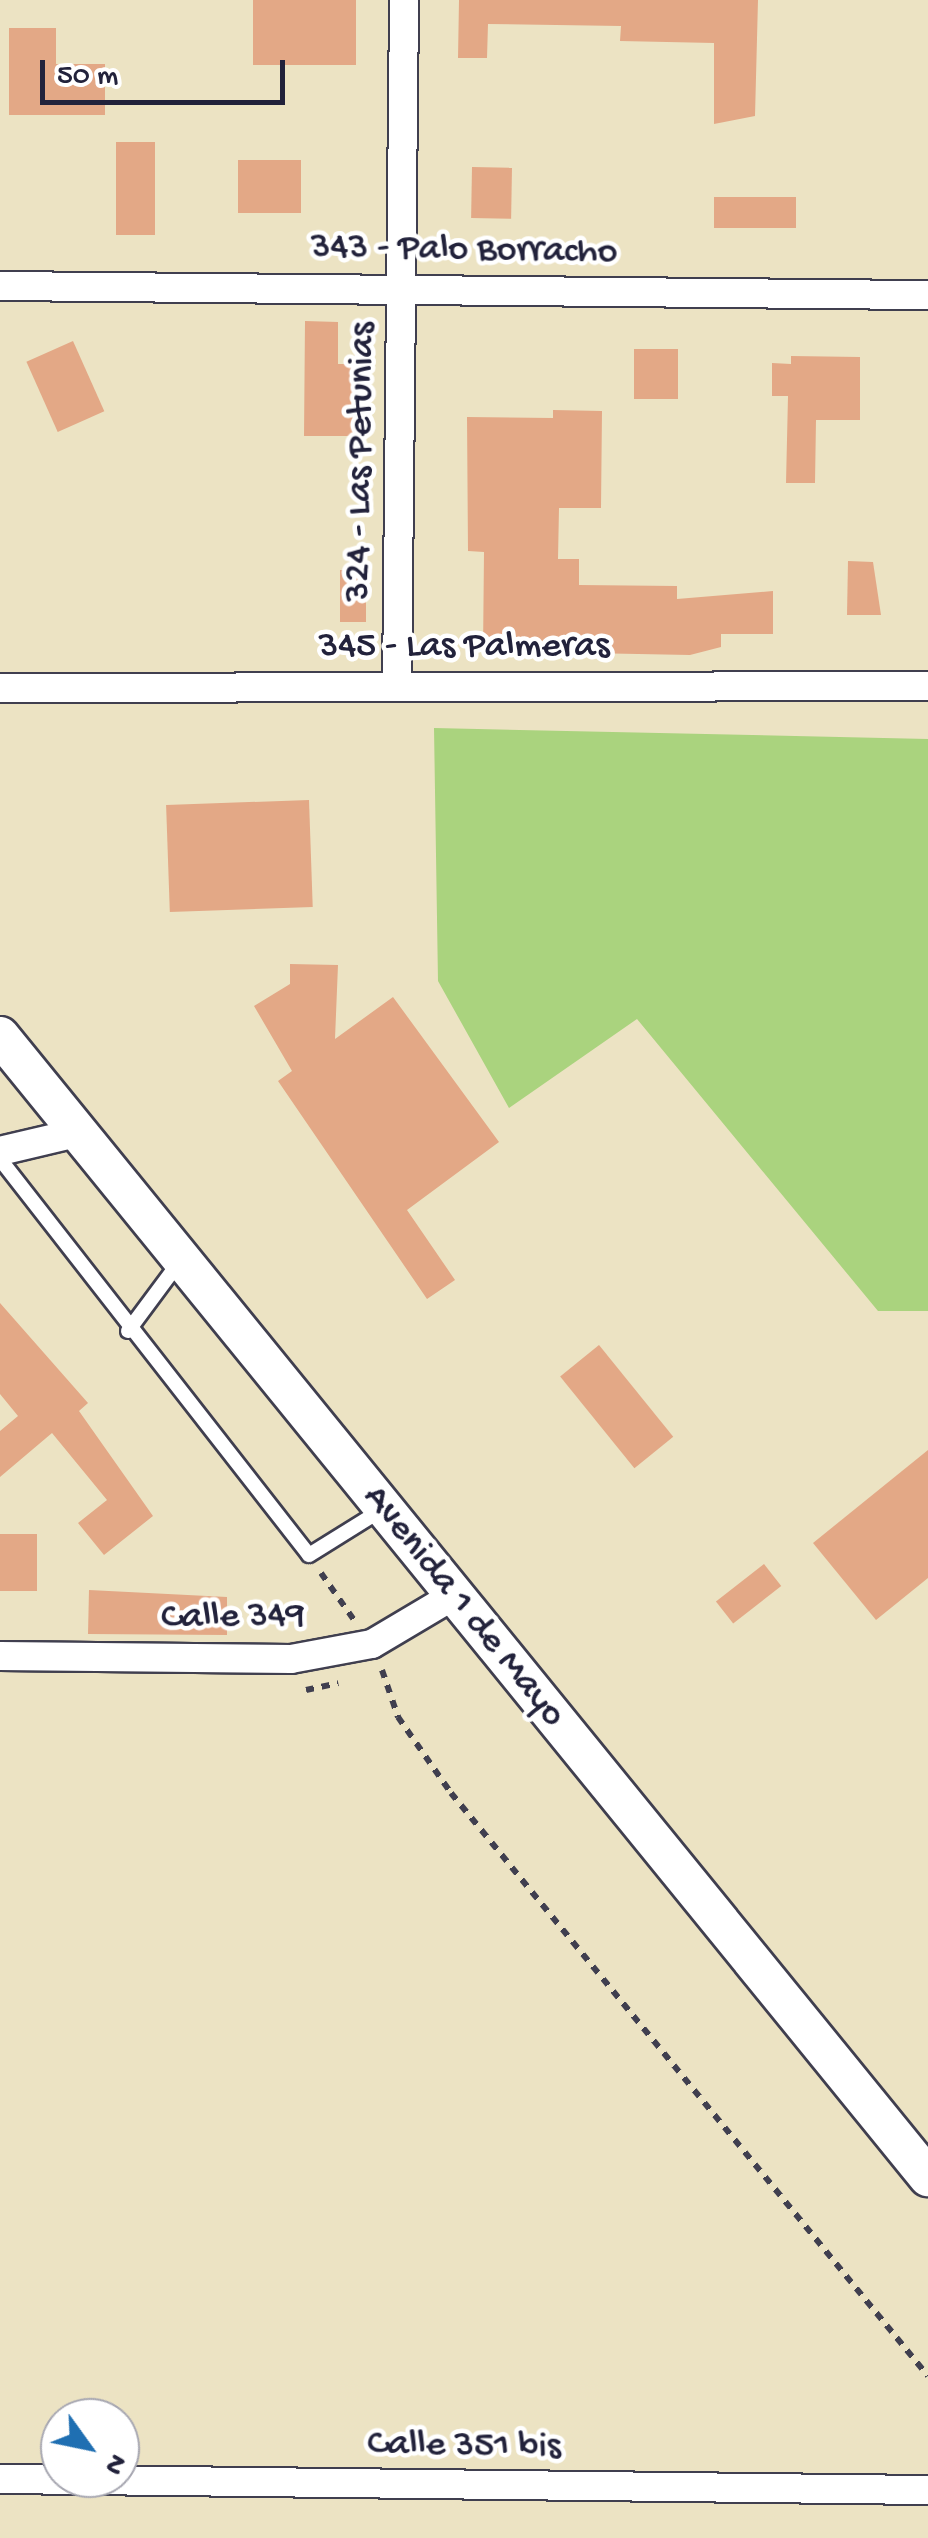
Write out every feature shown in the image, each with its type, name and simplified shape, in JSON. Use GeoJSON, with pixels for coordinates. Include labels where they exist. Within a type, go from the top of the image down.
{"type":"FeatureCollection","features":[{"type":"Feature","properties":{"kind":"main road","name":"Avenida 1 de Mayo"},"geometry":{"type":"LineString","coordinates":[[0,1036],[928,2177]]}},
{"type":"Feature","properties":{"kind":"street","name":"324 - Las Petunias"},"geometry":{"type":"LineString","coordinates":[[397,685],[404,0]]}},
{"type":"Feature","properties":{"kind":"street","name":"343 - Palo Borracho"},"geometry":{"type":"LineString","coordinates":[[0,286],[928,295]]}},
{"type":"Feature","properties":{"kind":"street","name":"345 - Las Palmeras"},"geometry":{"type":"LineString","coordinates":[[0,688],[928,686]]}},
{"type":"Feature","properties":{"kind":"street"},"geometry":{"type":"LineString","coordinates":[[0,1151],[78,1133]]}},
{"type":"Feature","properties":{"kind":"street","name":"Calle 349"},"geometry":{"type":"LineString","coordinates":[[0,1656],[291,1660],[372,1644],[453,1596]]}},
{"type":"Feature","properties":{"kind":"street","name":"Calle 351 bis"},"geometry":{"type":"LineString","coordinates":[[0,2479],[928,2490]]}},
{"type":"Feature","properties":{"kind":"lane"},"geometry":{"type":"LineString","coordinates":[[0,1159],[128,1331],[309,1556],[384,1508]]}},
{"type":"Feature","properties":{"kind":"lane"},"geometry":{"type":"LineString","coordinates":[[128,1331],[180,1261]]}},
{"type":"Feature","properties":{"kind":"path"},"geometry":{"type":"LineString","coordinates":[[309,1556],[372,1644],[398,1717],[451,1794],[928,2376]]}},
{"type":"Feature","properties":{"kind":"green space"},"geometry":{"type":"Polygon","coordinates":[[[434,728],[928,739],[928,1311],[878,1311],[637,1019],[509,1108],[438,981],[434,728]]]}},
{"type":"Feature","properties":{"kind":"building"},"geometry":{"type":"Polygon","coordinates":[[[253,0],[356,0],[356,65],[253,65],[253,0]]]}},
{"type":"Feature","properties":{"kind":"building"},"geometry":{"type":"Polygon","coordinates":[[[459,0],[758,0],[755,116],[714,124],[714,43],[620,41],[621,26],[488,24],[487,58],[458,58],[459,0]]]}},
{"type":"Feature","properties":{"kind":"building"},"geometry":{"type":"Polygon","coordinates":[[[9,28],[56,28],[56,64],[105,64],[105,115],[9,115],[9,28]]]}},
{"type":"Feature","properties":{"kind":"building"},"geometry":{"type":"Polygon","coordinates":[[[116,142],[155,142],[155,235],[116,235],[116,142]]]}},
{"type":"Feature","properties":{"kind":"building"},"geometry":{"type":"Polygon","coordinates":[[[238,160],[301,160],[301,213],[238,213],[238,160]]]}},
{"type":"Feature","properties":{"kind":"building"},"geometry":{"type":"Polygon","coordinates":[[[472,167],[512,168],[511,219],[471,218],[472,167]]]}},
{"type":"Feature","properties":{"kind":"building"},"geometry":{"type":"Polygon","coordinates":[[[714,197],[796,197],[796,228],[714,228],[714,197]]]}},
{"type":"Feature","properties":{"kind":"building"},"geometry":{"type":"Polygon","coordinates":[[[305,321],[338,322],[338,364],[357,364],[354,436],[304,436],[305,321]]]}},
{"type":"Feature","properties":{"kind":"building"},"geometry":{"type":"Polygon","coordinates":[[[73,341],[104,411],[58,432],[26,362],[73,341]]]}},
{"type":"Feature","properties":{"kind":"building"},"geometry":{"type":"Polygon","coordinates":[[[634,349],[678,349],[678,399],[634,399],[634,349]]]}},
{"type":"Feature","properties":{"kind":"building"},"geometry":{"type":"Polygon","coordinates":[[[791,356],[860,357],[860,420],[816,420],[815,483],[786,483],[788,396],[772,396],[772,363],[791,364],[791,356]]]}},
{"type":"Feature","properties":{"kind":"building"},"geometry":{"type":"Polygon","coordinates":[[[553,410],[602,411],[601,508],[559,508],[558,559],[579,559],[579,585],[677,586],[677,599],[773,591],[773,634],[721,634],[721,647],[690,655],[483,651],[484,552],[468,551],[467,417],[553,418],[553,410]]]}},
{"type":"Feature","properties":{"kind":"building"},"geometry":{"type":"Polygon","coordinates":[[[848,561],[873,562],[881,615],[847,615],[848,561]]]}},
{"type":"Feature","properties":{"kind":"building"},"geometry":{"type":"Polygon","coordinates":[[[340,570],[366,570],[366,622],[340,622],[340,570]]]}},
{"type":"Feature","properties":{"kind":"building"},"geometry":{"type":"Polygon","coordinates":[[[309,800],[313,907],[170,912],[166,805],[309,800]]]}},
{"type":"Feature","properties":{"kind":"building"},"geometry":{"type":"Polygon","coordinates":[[[290,964],[338,965],[335,1039],[393,997],[499,1142],[407,1210],[455,1280],[427,1299],[278,1081],[292,1071],[254,1006],[290,984],[290,964]]]}},
{"type":"Feature","properties":{"kind":"building"},"geometry":{"type":"Polygon","coordinates":[[[0,1303],[88,1403],[79,1411],[153,1516],[104,1555],[78,1523],[107,1500],[52,1433],[0,1477],[0,1431],[18,1416],[0,1394],[0,1303]]]}},
{"type":"Feature","properties":{"kind":"building"},"geometry":{"type":"Polygon","coordinates":[[[599,1345],[673,1437],[634,1468],[560,1376],[599,1345]]]}},
{"type":"Feature","properties":{"kind":"building"},"geometry":{"type":"Polygon","coordinates":[[[928,1450],[928,1578],[876,1620],[813,1543],[928,1450]]]}},
{"type":"Feature","properties":{"kind":"building"},"geometry":{"type":"Polygon","coordinates":[[[0,1534],[37,1534],[37,1591],[0,1591],[0,1534]]]}},
{"type":"Feature","properties":{"kind":"building"},"geometry":{"type":"Polygon","coordinates":[[[764,1564],[781,1586],[733,1624],[716,1602],[764,1564]]]}},
{"type":"Feature","properties":{"kind":"building"},"geometry":{"type":"Polygon","coordinates":[[[89,1590],[227,1597],[227,1635],[88,1634],[89,1590]]]}}]}
